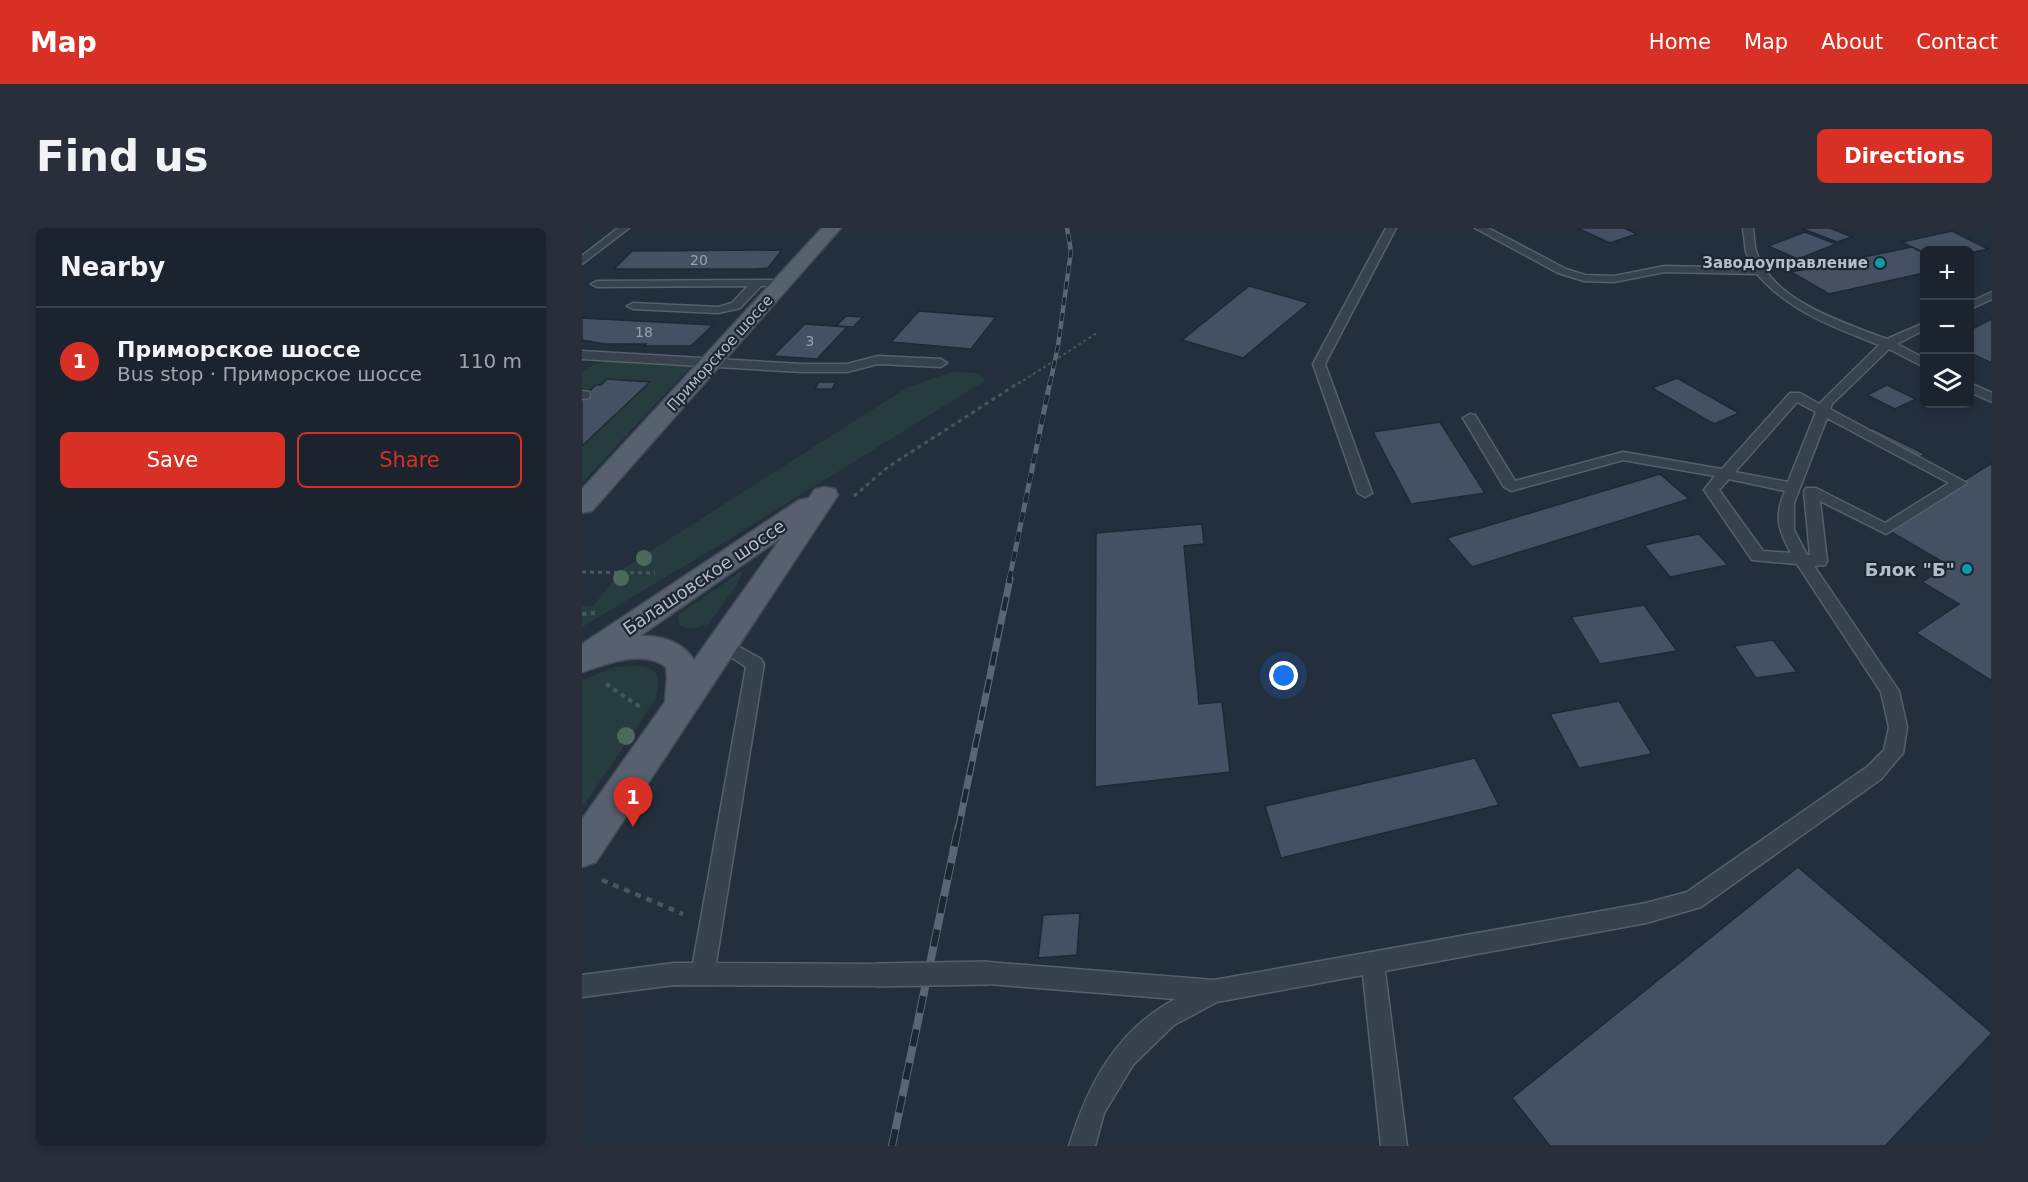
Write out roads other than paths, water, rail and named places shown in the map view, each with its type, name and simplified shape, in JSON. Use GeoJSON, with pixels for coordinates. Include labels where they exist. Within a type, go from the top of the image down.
{"type":"FeatureCollection","features":[{"type":"Feature","properties":{"kind":"main road","name":"Приморское шоссе"},"geometry":{"type":"LineString","coordinates":[[582,505],[832,228]]}},
{"type":"Feature","properties":{"kind":"main road","name":"Балашовское шоссе"},"geometry":{"type":"LineString","coordinates":[[590,665],[839,496],[722,643]]}},
{"type":"Feature","properties":{"kind":"main road"},"geometry":{"type":"LineString","coordinates":[[582,850],[722,643]]}},
{"type":"Feature","properties":{"kind":"main road"},"geometry":{"type":"LineString","coordinates":[[590,665],[628,647],[664,651],[677,659],[683,670],[681,702]]}},
{"type":"Feature","properties":{"kind":"lane"},"geometry":{"type":"LineString","coordinates":[[582,261],[624,228]]}},
{"type":"Feature","properties":{"kind":"lane"},"geometry":{"type":"LineString","coordinates":[[1365,493],[1319,364],[1390,228]]}},
{"type":"Feature","properties":{"kind":"lane"},"geometry":{"type":"LineString","coordinates":[[1480,228],[1562,271],[1584,278],[1614,279],[1665,269],[1761,271]]}},
{"type":"Feature","properties":{"kind":"lane"},"geometry":{"type":"LineString","coordinates":[[1748,228],[1752,257],[1772,286],[1808,310],[1920,361]]}},
{"type":"Feature","properties":{"kind":"lane"},"geometry":{"type":"LineString","coordinates":[[633,306],[718,310],[736,306],[758,283]]}},
{"type":"Feature","properties":{"kind":"lane"},"geometry":{"type":"LineString","coordinates":[[597,284],[783,283]]}},
{"type":"Feature","properties":{"kind":"lane"},"geometry":{"type":"LineString","coordinates":[[1974,304],[1992,295]]}},
{"type":"Feature","properties":{"kind":"lane"},"geometry":{"type":"LineString","coordinates":[[582,986],[674,974],[988,974],[1214,991],[1646,913],[1693,900],[1874,773],[1893,753],[1898,727],[1890,691],[1802,560],[1786,530],[1787,502],[1826,403],[1887,344],[1920,329]]}},
{"type":"Feature","properties":{"kind":"lane"},"geometry":{"type":"LineString","coordinates":[[587,358],[605,344]]}},
{"type":"Feature","properties":{"kind":"lane"},"geometry":{"type":"LineString","coordinates":[[647,359],[657,349]]}},
{"type":"Feature","properties":{"kind":"lane"},"geometry":{"type":"LineString","coordinates":[[587,358],[712,362],[802,368],[847,368],[878,360],[941,363]]}},
{"type":"Feature","properties":{"kind":"lane"},"geometry":{"type":"LineString","coordinates":[[1974,389],[1992,398]]}},
{"type":"Feature","properties":{"kind":"lane"},"geometry":{"type":"LineString","coordinates":[[1795,396],[1823,411],[1960,483],[1886,529],[1811,491],[1820,561],[1758,556],[1711,490],[1795,396]]}},
{"type":"Feature","properties":{"kind":"lane"},"geometry":{"type":"LineString","coordinates":[[1470,418],[1511,486],[1623,456],[1726,473],[1793,488]]}},
{"type":"Feature","properties":{"kind":"lane"},"geometry":{"type":"LineString","coordinates":[[703,974],[755,664],[722,643]]}},
{"type":"Feature","properties":{"kind":"lane"},"geometry":{"type":"LineString","coordinates":[[1373,962],[1394,1146]]}},
{"type":"Feature","properties":{"kind":"lane"},"geometry":{"type":"LineString","coordinates":[[1082,1146],[1093,1108],[1124,1056],[1166,1017],[1214,991]]}},
{"type":"Feature","properties":{"kind":"railway"},"geometry":{"type":"LineString","coordinates":[[1050,384],[1058,346],[1071,251],[1067,228]]}},
{"type":"Feature","properties":{"kind":"railway"},"geometry":{"type":"LineString","coordinates":[[1009,581],[1050,382]]}},
{"type":"Feature","properties":{"kind":"railway"},"geometry":{"type":"LineString","coordinates":[[958,830],[1010,579]]}},
{"type":"Feature","properties":{"kind":"railway"},"geometry":{"type":"LineString","coordinates":[[892,1146],[958,829]]}},
{"type":"Feature","properties":{"kind":"place","name":"Заводоуправление"},"geometry":{"type":"Point","coordinates":[1880,263]}},
{"type":"Feature","properties":{"kind":"place","name":"Блок \"Б\""},"geometry":{"type":"Point","coordinates":[1967,569]}},
{"type":"Feature","properties":{"kind":"place","name":"Приморское шоссе"},"geometry":{"type":"Point","coordinates":[633,827]}}]}
